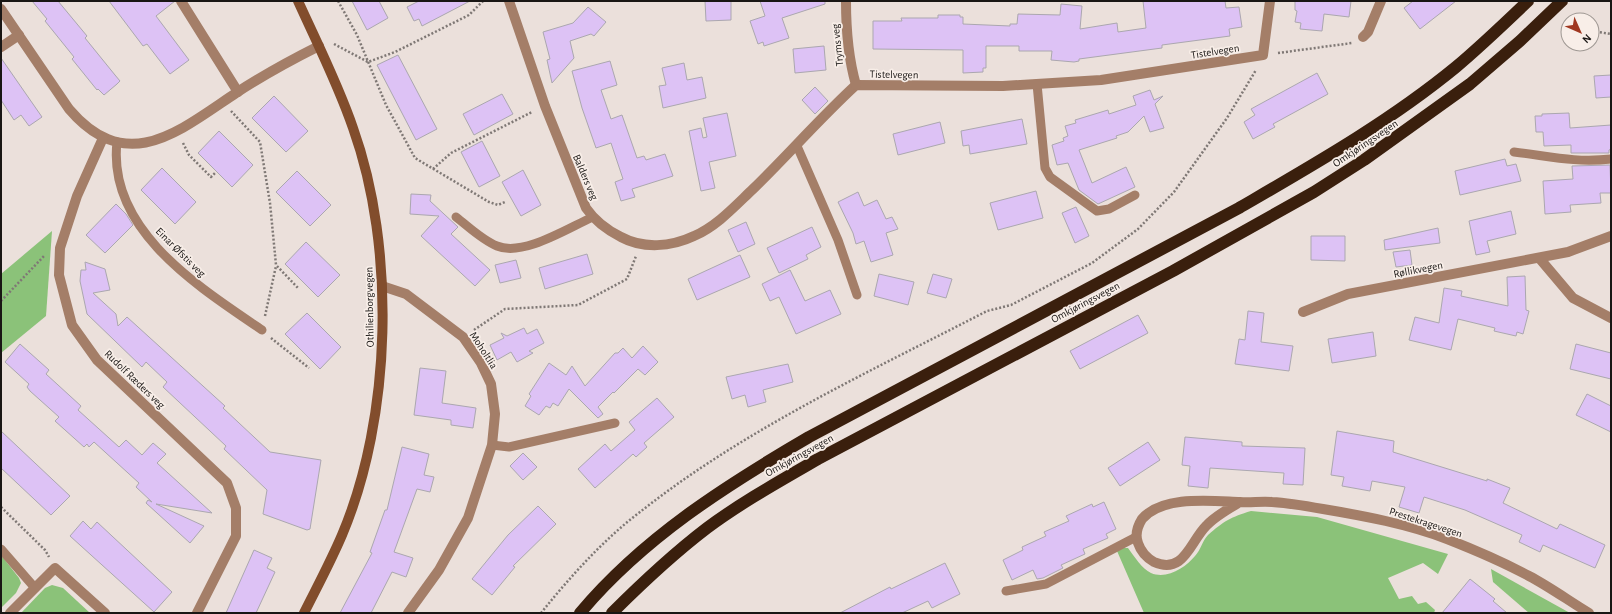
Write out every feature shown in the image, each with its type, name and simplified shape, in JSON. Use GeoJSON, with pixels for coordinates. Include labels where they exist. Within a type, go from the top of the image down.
{"type":"FeatureCollection","features":[{"type":"Feature","properties":{"kind":"highway","name":"Omkjøringsvegen"},"geometry":{"type":"LineString","coordinates":[[580,613],[592,598],[640,551],[696,507],[749,472],[808,437],[1239,208],[1306,169],[1412,100],[1456,67],[1528,1]]}},
{"type":"Feature","properties":{"kind":"highway","name":"Omkjøringsvegen"},"geometry":{"type":"LineString","coordinates":[[612,613],[655,571],[684,547],[708,528],[762,492],[818,459],[1251,228],[1314,192],[1364,160],[1470,84],[1562,1]]}},
{"type":"Feature","properties":{"kind":"street"},"geometry":{"type":"LineString","coordinates":[[181,1],[238,92]]}},
{"type":"Feature","properties":{"kind":"street","name":"Othilienborgvegen"},"geometry":{"type":"LineString","coordinates":[[298,1],[319,46],[353,128],[368,177],[378,234],[382,286],[382,362],[375,416],[360,483],[342,534],[304,613]]}},
{"type":"Feature","properties":{"kind":"street","name":"Balders veg"},"geometry":{"type":"LineString","coordinates":[[509,1],[545,106],[575,185],[593,218]]}},
{"type":"Feature","properties":{"kind":"street","name":"Tryms veg"},"geometry":{"type":"LineString","coordinates":[[846,1],[846,37],[850,63],[856,85]]}},
{"type":"Feature","properties":{"kind":"street"},"geometry":{"type":"LineString","coordinates":[[1268,54],[1270,1]]}},
{"type":"Feature","properties":{"kind":"street"},"geometry":{"type":"LineString","coordinates":[[1363,37],[1368,32],[1381,1]]}},
{"type":"Feature","properties":{"kind":"street"},"geometry":{"type":"LineString","coordinates":[[1,9],[69,109],[80,122],[103,138],[117,142],[138,144],[172,134],[238,92],[319,46]]}},
{"type":"Feature","properties":{"kind":"street"},"geometry":{"type":"LineString","coordinates":[[1,46],[19,35]]}},
{"type":"Feature","properties":{"kind":"street","name":"Tistelvegen"},"geometry":{"type":"LineString","coordinates":[[593,218],[608,230],[640,244],[659,245],[679,242],[695,236],[714,225],[797,146],[828,111],[856,85],[928,86],[1037,84],[1101,80],[1268,54]]}},
{"type":"Feature","properties":{"kind":"street","name":"Rudolf Ræders veg"},"geometry":{"type":"LineString","coordinates":[[103,138],[77,196],[60,248],[59,275],[72,325],[97,360],[227,483],[236,508],[236,536],[197,613]]}},
{"type":"Feature","properties":{"kind":"street","name":"Røllikvegen"},"geometry":{"type":"LineString","coordinates":[[1303,312],[1348,294],[1540,259],[1568,252],[1611,236]]}},
{"type":"Feature","properties":{"kind":"street"},"geometry":{"type":"LineString","coordinates":[[1540,259],[1573,298],[1611,318]]}},
{"type":"Feature","properties":{"kind":"street","name":"Moholtlia"},"geometry":{"type":"LineString","coordinates":[[382,286],[406,294],[463,337],[481,363],[491,384],[495,414],[492,445],[468,518],[439,570],[408,613]]}},
{"type":"Feature","properties":{"kind":"street","name":"Prestekragevegen"},"geometry":{"type":"LineString","coordinates":[[1136,537],[1140,522],[1145,516],[1156,509],[1194,501],[1219,500],[1240,502],[1272,502],[1303,506],[1397,523],[1447,539],[1529,576],[1589,613]]}},
{"type":"Feature","properties":{"kind":"street"},"geometry":{"type":"LineString","coordinates":[[1136,537],[1141,550],[1146,557],[1160,564],[1174,563],[1186,556],[1200,531],[1210,522],[1240,502]]}},
{"type":"Feature","properties":{"kind":"street"},"geometry":{"type":"LineString","coordinates":[[10,613],[55,568],[105,613]]}},
{"type":"Feature","properties":{"kind":"lane"},"geometry":{"type":"LineString","coordinates":[[1037,84],[1045,168],[1050,177],[1097,212],[1109,209],[1135,195]]}},
{"type":"Feature","properties":{"kind":"lane","name":"Einar Øfstis veg"},"geometry":{"type":"LineString","coordinates":[[117,142],[115,157],[119,179],[129,211],[154,244],[199,287],[262,330]]}},
{"type":"Feature","properties":{"kind":"lane"},"geometry":{"type":"LineString","coordinates":[[797,146],[838,240],[857,295]]}},
{"type":"Feature","properties":{"kind":"lane"},"geometry":{"type":"LineString","coordinates":[[1514,152],[1589,162],[1611,160]]}},
{"type":"Feature","properties":{"kind":"lane","name":"Balders veg"},"geometry":{"type":"LineString","coordinates":[[456,217],[486,240],[497,246],[508,249],[533,244],[593,218]]}},
{"type":"Feature","properties":{"kind":"lane"},"geometry":{"type":"LineString","coordinates":[[492,445],[508,447],[615,423]]}},
{"type":"Feature","properties":{"kind":"lane"},"geometry":{"type":"LineString","coordinates":[[1006,591],[1046,584],[1136,537]]}},
{"type":"Feature","properties":{"kind":"lane"},"geometry":{"type":"LineString","coordinates":[[1,549],[35,588]]}},
{"type":"Feature","properties":{"kind":"path"},"geometry":{"type":"LineString","coordinates":[[338,1],[357,35],[386,105],[412,153],[420,162],[493,204],[505,202]]}},
{"type":"Feature","properties":{"kind":"path"},"geometry":{"type":"LineString","coordinates":[[332,43],[368,62],[396,52],[469,15],[483,1]]}},
{"type":"Feature","properties":{"kind":"path"},"geometry":{"type":"LineString","coordinates":[[1600,32],[1611,34]]}},
{"type":"Feature","properties":{"kind":"path"},"geometry":{"type":"LineString","coordinates":[[540,613],[596,553],[638,513],[676,485],[737,444],[987,311],[1011,304],[1092,263],[1116,246],[1138,229],[1174,192],[1227,118],[1268,54],[1348,44],[1356,42],[1363,37]]}},
{"type":"Feature","properties":{"kind":"path"},"geometry":{"type":"LineString","coordinates":[[222,102],[260,142],[270,204],[276,265],[262,330],[309,368]]}},
{"type":"Feature","properties":{"kind":"path"},"geometry":{"type":"LineString","coordinates":[[433,169],[451,153],[545,106]]}},
{"type":"Feature","properties":{"kind":"path"},"geometry":{"type":"LineString","coordinates":[[172,134],[185,144],[189,155],[211,177],[216,172]]}},
{"type":"Feature","properties":{"kind":"path"},"geometry":{"type":"LineString","coordinates":[[463,337],[505,309],[578,305],[627,279],[640,244]]}},
{"type":"Feature","properties":{"kind":"path"},"geometry":{"type":"LineString","coordinates":[[1,301],[43,256],[60,248]]}},
{"type":"Feature","properties":{"kind":"path"},"geometry":{"type":"LineString","coordinates":[[276,265],[298,288]]}},
{"type":"Feature","properties":{"kind":"path"},"geometry":{"type":"LineString","coordinates":[[1,507],[45,550],[55,568]]}},
{"type":"Feature","properties":{"kind":"green space"},"geometry":{"type":"Polygon","coordinates":[[[52,231],[46,316],[1,353],[1,274],[52,231]]]}},
{"type":"Feature","properties":{"kind":"green space"},"geometry":{"type":"Polygon","coordinates":[[[1251,511],[1317,517],[1448,554],[1438,574],[1423,563],[1388,578],[1399,599],[1412,596],[1418,604],[1426,602],[1435,610],[1434,613],[1144,613],[1117,551],[1122,548],[1128,548],[1144,569],[1157,575],[1170,574],[1187,564],[1197,554],[1206,537],[1219,526],[1238,515],[1251,511]]]}},
{"type":"Feature","properties":{"kind":"green space"},"geometry":{"type":"Polygon","coordinates":[[[1,555],[19,578],[21,583],[16,593],[1,608],[1,555]]]}},
{"type":"Feature","properties":{"kind":"green space"},"geometry":{"type":"Polygon","coordinates":[[[1491,569],[1570,613],[1529,613],[1493,582],[1491,569]]]}},
{"type":"Feature","properties":{"kind":"green space"},"geometry":{"type":"Polygon","coordinates":[[[52,585],[63,588],[90,613],[21,613],[45,588],[52,585]]]}},
{"type":"Feature","properties":{"kind":"building"},"geometry":{"type":"Polygon","coordinates":[[[32,1],[58,1],[87,36],[85,38],[120,81],[104,95],[98,89],[97,90],[72,59],[74,57],[45,21],[47,19],[32,1]]]}},
{"type":"Feature","properties":{"kind":"building"},"geometry":{"type":"Polygon","coordinates":[[[109,1],[175,1],[156,16],[189,60],[170,74],[147,44],[143,46],[109,1]]]}},
{"type":"Feature","properties":{"kind":"building"},"geometry":{"type":"Polygon","coordinates":[[[352,1],[379,1],[388,18],[367,30],[352,1]]]}},
{"type":"Feature","properties":{"kind":"building"},"geometry":{"type":"Polygon","coordinates":[[[419,1],[470,1],[422,26],[419,19],[414,21],[407,7],[419,1]]]}},
{"type":"Feature","properties":{"kind":"building"},"geometry":{"type":"Polygon","coordinates":[[[705,1],[731,1],[731,20],[706,21],[705,1]]]}},
{"type":"Feature","properties":{"kind":"building"},"geometry":{"type":"Polygon","coordinates":[[[760,1],[825,1],[825,4],[782,18],[789,38],[764,46],[763,42],[758,44],[750,21],[765,16],[760,1]]]}},
{"type":"Feature","properties":{"kind":"building"},"geometry":{"type":"Polygon","coordinates":[[[1143,1],[1225,1],[1226,8],[1239,7],[1242,27],[1229,29],[1230,36],[1162,45],[1162,48],[1079,59],[1079,61],[1074,62],[1051,60],[1052,51],[1019,51],[1019,46],[986,46],[986,68],[983,68],[983,72],[963,73],[963,50],[873,49],[873,21],[902,21],[901,18],[938,18],[938,15],[960,15],[960,17],[963,17],[963,24],[1010,26],[1010,24],[1017,24],[1018,14],[1060,15],[1061,4],[1082,6],[1080,29],[1117,23],[1118,32],[1146,28],[1143,1]]]}},
{"type":"Feature","properties":{"kind":"building"},"geometry":{"type":"Polygon","coordinates":[[[1295,1],[1351,1],[1349,17],[1324,14],[1322,31],[1300,29],[1301,23],[1295,22],[1297,11],[1295,10],[1295,1]]]}},
{"type":"Feature","properties":{"kind":"building"},"geometry":{"type":"Polygon","coordinates":[[[1413,1],[1456,1],[1420,29],[1404,8],[1413,1]]]}},
{"type":"Feature","properties":{"kind":"building"},"geometry":{"type":"Polygon","coordinates":[[[588,7],[606,22],[594,36],[591,34],[570,41],[574,58],[552,83],[547,60],[550,59],[543,32],[573,23],[588,7]]]}},
{"type":"Feature","properties":{"kind":"building"},"geometry":{"type":"Polygon","coordinates":[[[824,46],[826,70],[795,73],[793,49],[824,46]]]}},
{"type":"Feature","properties":{"kind":"building"},"geometry":{"type":"Polygon","coordinates":[[[398,55],[437,129],[416,140],[377,65],[398,55]]]}},
{"type":"Feature","properties":{"kind":"building"},"geometry":{"type":"Polygon","coordinates":[[[1,58],[42,117],[29,126],[21,115],[14,120],[1,100],[1,58]]]}},
{"type":"Feature","properties":{"kind":"building"},"geometry":{"type":"Polygon","coordinates":[[[610,61],[617,85],[601,90],[611,119],[622,115],[637,158],[644,156],[646,160],[665,154],[673,176],[632,189],[635,197],[621,201],[615,182],[623,179],[611,143],[596,148],[582,108],[572,71],[610,61]]]}},
{"type":"Feature","properties":{"kind":"building"},"geometry":{"type":"Polygon","coordinates":[[[684,63],[687,80],[702,77],[706,98],[663,108],[659,86],[666,85],[662,68],[684,63]]]}},
{"type":"Feature","properties":{"kind":"building"},"geometry":{"type":"Polygon","coordinates":[[[1317,73],[1328,94],[1273,124],[1275,127],[1253,139],[1244,122],[1255,115],[1251,109],[1317,73]]]}},
{"type":"Feature","properties":{"kind":"building"},"geometry":{"type":"Polygon","coordinates":[[[1611,75],[1611,97],[1596,98],[1594,76],[1611,75]]]}},
{"type":"Feature","properties":{"kind":"building"},"geometry":{"type":"Polygon","coordinates":[[[815,87],[828,101],[815,114],[802,100],[815,87]]]}},
{"type":"Feature","properties":{"kind":"building"},"geometry":{"type":"Polygon","coordinates":[[[1150,90],[1154,100],[1163,96],[1155,104],[1164,128],[1150,132],[1144,116],[1128,132],[1116,136],[1117,138],[1079,150],[1092,183],[1126,167],[1135,187],[1098,204],[1079,190],[1068,163],[1057,165],[1052,145],[1064,141],[1063,138],[1068,136],[1065,126],[1076,123],[1075,120],[1108,110],[1109,114],[1136,105],[1133,96],[1150,90]]]}},
{"type":"Feature","properties":{"kind":"building"},"geometry":{"type":"Polygon","coordinates":[[[502,94],[513,114],[474,135],[463,114],[502,94]]]}},
{"type":"Feature","properties":{"kind":"building"},"geometry":{"type":"Polygon","coordinates":[[[274,96],[308,131],[286,152],[252,118],[274,96]]]}},
{"type":"Feature","properties":{"kind":"building"},"geometry":{"type":"Polygon","coordinates":[[[727,113],[736,156],[709,162],[715,188],[701,191],[689,131],[701,128],[703,138],[707,137],[703,118],[727,113]]]}},
{"type":"Feature","properties":{"kind":"building"},"geometry":{"type":"Polygon","coordinates":[[[1569,113],[1570,128],[1611,125],[1611,149],[1609,150],[1609,153],[1571,153],[1571,145],[1544,146],[1543,132],[1536,132],[1535,116],[1542,116],[1542,114],[1569,113]]]}},
{"type":"Feature","properties":{"kind":"building"},"geometry":{"type":"Polygon","coordinates":[[[1022,119],[1027,144],[970,154],[969,145],[963,146],[961,131],[1022,119]]]}},
{"type":"Feature","properties":{"kind":"building"},"geometry":{"type":"Polygon","coordinates":[[[940,122],[945,143],[898,155],[893,134],[940,122]]]}},
{"type":"Feature","properties":{"kind":"building"},"geometry":{"type":"Polygon","coordinates":[[[219,131],[253,165],[232,187],[198,153],[219,131]]]}},
{"type":"Feature","properties":{"kind":"building"},"geometry":{"type":"Polygon","coordinates":[[[482,141],[500,176],[479,187],[461,152],[482,141]]]}},
{"type":"Feature","properties":{"kind":"building"},"geometry":{"type":"Polygon","coordinates":[[[1505,159],[1507,166],[1516,164],[1521,181],[1460,195],[1455,171],[1505,159]]]}},
{"type":"Feature","properties":{"kind":"building"},"geometry":{"type":"Polygon","coordinates":[[[1610,165],[1611,193],[1600,193],[1601,203],[1570,205],[1571,212],[1545,214],[1543,181],[1573,179],[1572,166],[1610,165]]]}},
{"type":"Feature","properties":{"kind":"building"},"geometry":{"type":"Polygon","coordinates":[[[162,168],[196,202],[175,224],[141,190],[162,168]]]}},
{"type":"Feature","properties":{"kind":"building"},"geometry":{"type":"Polygon","coordinates":[[[523,170],[541,205],[521,216],[502,182],[523,170]]]}},
{"type":"Feature","properties":{"kind":"building"},"geometry":{"type":"Polygon","coordinates":[[[297,171],[331,205],[310,226],[276,192],[297,171]]]}},
{"type":"Feature","properties":{"kind":"building"},"geometry":{"type":"Polygon","coordinates":[[[1036,191],[1043,218],[998,230],[990,203],[1036,191]]]}},
{"type":"Feature","properties":{"kind":"building"},"geometry":{"type":"Polygon","coordinates":[[[858,192],[864,206],[877,200],[886,219],[892,217],[898,229],[886,233],[893,255],[871,262],[864,241],[856,244],[853,233],[838,202],[858,192]]]}},
{"type":"Feature","properties":{"kind":"building"},"geometry":{"type":"Polygon","coordinates":[[[411,194],[431,195],[430,201],[458,227],[451,234],[490,270],[475,286],[421,236],[439,216],[410,214],[411,194]]]}},
{"type":"Feature","properties":{"kind":"building"},"geometry":{"type":"Polygon","coordinates":[[[116,204],[126,214],[133,225],[105,253],[86,235],[116,204]]]}},
{"type":"Feature","properties":{"kind":"building"},"geometry":{"type":"Polygon","coordinates":[[[1076,207],[1089,236],[1075,243],[1062,213],[1076,207]]]}},
{"type":"Feature","properties":{"kind":"building"},"geometry":{"type":"Polygon","coordinates":[[[1511,211],[1516,234],[1487,241],[1490,252],[1476,255],[1469,221],[1511,211]]]}},
{"type":"Feature","properties":{"kind":"building"},"geometry":{"type":"Polygon","coordinates":[[[746,222],[755,244],[738,252],[728,230],[746,222]]]}},
{"type":"Feature","properties":{"kind":"building"},"geometry":{"type":"Polygon","coordinates":[[[812,227],[821,247],[806,255],[808,259],[779,273],[767,248],[812,227]]]}},
{"type":"Feature","properties":{"kind":"building"},"geometry":{"type":"Polygon","coordinates":[[[1438,228],[1440,243],[1385,250],[1384,240],[1438,228]]]}},
{"type":"Feature","properties":{"kind":"building"},"geometry":{"type":"Polygon","coordinates":[[[1311,236],[1345,236],[1345,261],[1311,260],[1311,236]]]}},
{"type":"Feature","properties":{"kind":"building"},"geometry":{"type":"Polygon","coordinates":[[[306,242],[340,275],[318,297],[285,264],[306,242]]]}},
{"type":"Feature","properties":{"kind":"building"},"geometry":{"type":"Polygon","coordinates":[[[1410,250],[1412,265],[1396,267],[1393,252],[1410,250]]]}},
{"type":"Feature","properties":{"kind":"building"},"geometry":{"type":"Polygon","coordinates":[[[587,254],[593,274],[545,289],[539,268],[587,254]]]}},
{"type":"Feature","properties":{"kind":"building"},"geometry":{"type":"Polygon","coordinates":[[[740,255],[750,277],[697,300],[688,279],[740,255]]]}},
{"type":"Feature","properties":{"kind":"building"},"geometry":{"type":"Polygon","coordinates":[[[516,260],[521,278],[500,283],[495,265],[516,260]]]}},
{"type":"Feature","properties":{"kind":"building"},"geometry":{"type":"Polygon","coordinates":[[[85,262],[105,269],[110,290],[93,293],[116,314],[118,326],[127,317],[225,406],[223,408],[270,452],[321,460],[310,529],[307,530],[263,514],[267,490],[224,449],[226,446],[163,387],[167,382],[146,362],[142,367],[87,314],[80,281],[81,270],[86,270],[85,262]]]}},
{"type":"Feature","properties":{"kind":"building"},"geometry":{"type":"Polygon","coordinates":[[[790,270],[805,301],[830,290],[841,314],[796,334],[779,297],[770,301],[762,284],[790,270]]]}},
{"type":"Feature","properties":{"kind":"building"},"geometry":{"type":"Polygon","coordinates":[[[879,274],[914,282],[908,305],[874,296],[879,274]]]}},
{"type":"Feature","properties":{"kind":"building"},"geometry":{"type":"Polygon","coordinates":[[[933,274],[952,279],[946,298],[927,293],[933,274]]]}},
{"type":"Feature","properties":{"kind":"building"},"geometry":{"type":"Polygon","coordinates":[[[1525,276],[1526,310],[1529,311],[1523,334],[1517,332],[1516,336],[1494,331],[1495,328],[1458,319],[1451,350],[1409,340],[1415,317],[1439,323],[1444,288],[1462,291],[1461,296],[1508,306],[1507,277],[1525,276]]]}},
{"type":"Feature","properties":{"kind":"building"},"geometry":{"type":"Polygon","coordinates":[[[1248,311],[1264,313],[1261,342],[1293,346],[1289,371],[1235,364],[1239,339],[1245,340],[1248,311]]]}},
{"type":"Feature","properties":{"kind":"building"},"geometry":{"type":"Polygon","coordinates":[[[307,313],[341,347],[320,369],[285,334],[307,313]]]}},
{"type":"Feature","properties":{"kind":"building"},"geometry":{"type":"Polygon","coordinates":[[[1138,315],[1148,333],[1080,369],[1070,351],[1138,315]]]}},
{"type":"Feature","properties":{"kind":"building"},"geometry":{"type":"Polygon","coordinates":[[[524,328],[527,334],[537,329],[544,343],[529,351],[533,353],[517,362],[511,352],[497,360],[490,345],[504,338],[501,333],[507,336],[524,328]]]}},
{"type":"Feature","properties":{"kind":"building"},"geometry":{"type":"Polygon","coordinates":[[[1373,332],[1376,356],[1332,363],[1328,339],[1373,332]]]}},
{"type":"Feature","properties":{"kind":"building"},"geometry":{"type":"Polygon","coordinates":[[[20,344],[49,370],[46,374],[81,406],[78,410],[119,447],[126,440],[142,455],[153,443],[166,454],[157,463],[212,513],[156,504],[204,526],[190,543],[146,503],[148,500],[152,502],[136,487],[139,483],[94,442],[89,447],[87,444],[84,447],[55,421],[59,417],[30,391],[27,387],[29,384],[5,362],[20,344]]]}},
{"type":"Feature","properties":{"kind":"building"},"geometry":{"type":"Polygon","coordinates":[[[1576,344],[1611,353],[1611,379],[1570,369],[1576,344]]]}},
{"type":"Feature","properties":{"kind":"building"},"geometry":{"type":"Polygon","coordinates":[[[643,346],[658,362],[645,375],[638,369],[614,393],[613,392],[598,407],[603,414],[598,418],[569,389],[558,406],[553,403],[550,408],[546,406],[539,415],[525,406],[531,396],[529,394],[549,363],[566,375],[572,366],[585,386],[615,353],[618,353],[623,348],[632,358],[643,346]]]}},
{"type":"Feature","properties":{"kind":"building"},"geometry":{"type":"Polygon","coordinates":[[[788,364],[793,382],[763,390],[766,402],[748,407],[745,395],[732,399],[726,377],[788,364]]]}},
{"type":"Feature","properties":{"kind":"building"},"geometry":{"type":"Polygon","coordinates":[[[420,368],[446,371],[442,403],[476,408],[473,428],[451,425],[451,420],[414,415],[420,368]]]}},
{"type":"Feature","properties":{"kind":"building"},"geometry":{"type":"Polygon","coordinates":[[[1587,394],[1611,406],[1611,432],[1576,415],[1587,394]]]}},
{"type":"Feature","properties":{"kind":"building"},"geometry":{"type":"Polygon","coordinates":[[[657,398],[674,417],[644,443],[647,447],[636,457],[633,454],[595,488],[578,469],[605,444],[611,451],[635,430],[629,422],[657,398]]]}},
{"type":"Feature","properties":{"kind":"building"},"geometry":{"type":"Polygon","coordinates":[[[1,431],[70,496],[51,515],[1,468],[1,431]]]}},
{"type":"Feature","properties":{"kind":"building"},"geometry":{"type":"Polygon","coordinates":[[[1337,431],[1394,441],[1393,452],[1487,481],[1487,479],[1510,488],[1503,503],[1557,529],[1560,524],[1605,545],[1595,568],[1543,545],[1540,552],[1519,542],[1522,535],[1465,510],[1424,497],[1419,513],[1399,507],[1405,487],[1372,481],[1370,491],[1342,486],[1344,477],[1331,475],[1337,431]]]}},
{"type":"Feature","properties":{"kind":"building"},"geometry":{"type":"Polygon","coordinates":[[[1185,437],[1242,442],[1242,446],[1305,448],[1303,485],[1283,484],[1284,473],[1210,468],[1208,488],[1188,486],[1190,466],[1182,465],[1185,437]]]}},
{"type":"Feature","properties":{"kind":"building"},"geometry":{"type":"Polygon","coordinates":[[[1148,442],[1160,460],[1120,486],[1108,468],[1148,442]]]}},
{"type":"Feature","properties":{"kind":"building"},"geometry":{"type":"Polygon","coordinates":[[[402,447],[429,454],[424,475],[434,477],[430,492],[417,489],[394,552],[413,558],[406,577],[392,572],[371,613],[340,613],[372,553],[370,552],[385,510],[387,510],[402,447]]]}},
{"type":"Feature","properties":{"kind":"building"},"geometry":{"type":"Polygon","coordinates":[[[523,453],[537,467],[523,480],[510,466],[523,453]]]}},
{"type":"Feature","properties":{"kind":"building"},"geometry":{"type":"Polygon","coordinates":[[[1104,502],[1116,529],[1106,534],[1108,538],[1083,549],[1085,554],[1061,565],[1063,568],[1043,578],[1037,579],[1033,570],[1012,580],[1003,560],[1023,550],[1022,547],[1046,536],[1044,532],[1069,521],[1066,516],[1092,504],[1093,507],[1104,502]]]}},
{"type":"Feature","properties":{"kind":"building"},"geometry":{"type":"Polygon","coordinates":[[[538,506],[556,524],[513,566],[515,567],[492,595],[472,579],[508,535],[538,506]]]}},
{"type":"Feature","properties":{"kind":"building"},"geometry":{"type":"Polygon","coordinates":[[[83,521],[91,529],[97,522],[172,592],[154,612],[70,536],[83,521]]]}},
{"type":"Feature","properties":{"kind":"building"},"geometry":{"type":"Polygon","coordinates":[[[254,550],[272,558],[267,568],[275,572],[256,613],[226,613],[254,550]]]}},
{"type":"Feature","properties":{"kind":"building"},"geometry":{"type":"Polygon","coordinates":[[[945,563],[960,594],[932,608],[928,601],[902,613],[840,613],[890,587],[891,589],[945,563]]]}},
{"type":"Feature","properties":{"kind":"building"},"geometry":{"type":"Polygon","coordinates":[[[1470,579],[1495,599],[1493,601],[1507,613],[1442,613],[1470,579]]]}}]}
